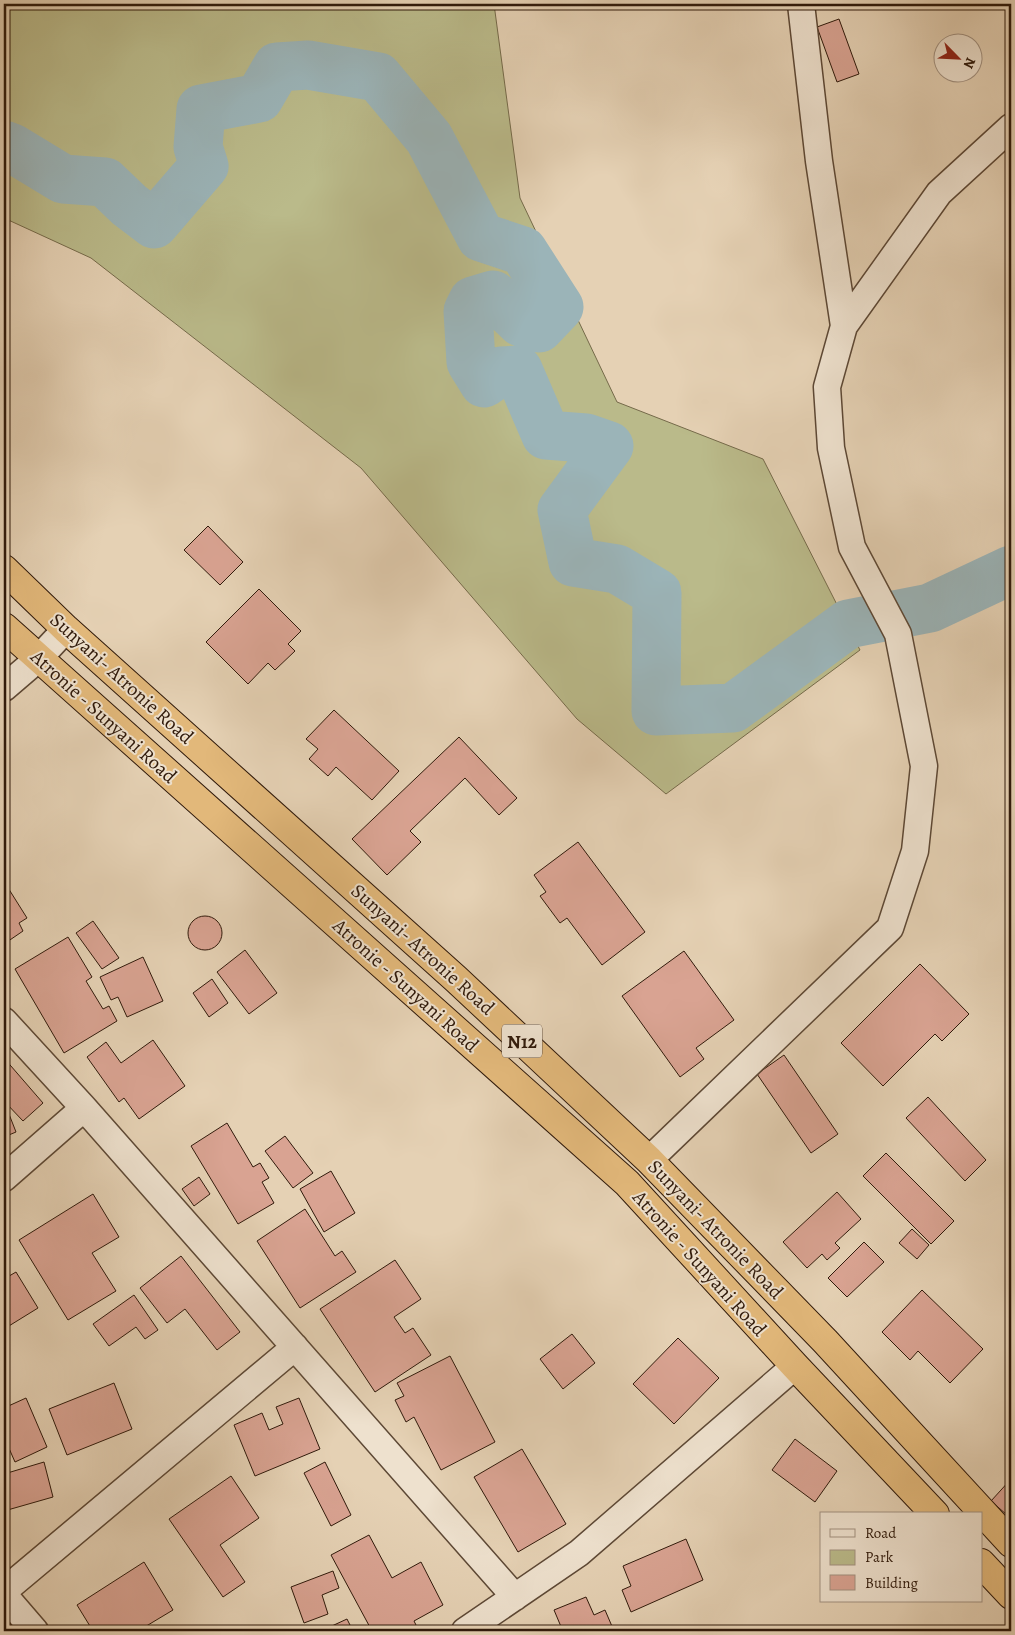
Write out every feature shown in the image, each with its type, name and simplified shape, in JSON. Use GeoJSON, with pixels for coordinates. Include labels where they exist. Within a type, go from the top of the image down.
{"type":"FeatureCollection","features":[{"type":"Feature","properties":{"kind":"highway","name":"Sunyani- Atronie Road"},"geometry":{"type":"LineString","coordinates":[[4,569],[66,629],[448,972],[649,1160],[825,1341],[1011,1543]]}},
{"type":"Feature","properties":{"kind":"highway","name":"Atronie - Sunyani Road"},"geometry":{"type":"LineString","coordinates":[[4,627],[627,1183],[795,1366],[933,1512]]}},
{"type":"Feature","properties":{"kind":"highway"},"geometry":{"type":"LineString","coordinates":[[982,1564],[1011,1595]]}},
{"type":"Feature","properties":{"kind":"street"},"geometry":{"type":"LineString","coordinates":[[801,4],[819,161],[844,326]]}},
{"type":"Feature","properties":{"kind":"street"},"geometry":{"type":"LineString","coordinates":[[649,1160],[890,928],[915,851],[924,766],[898,634],[852,547],[831,448],[827,387],[844,326],[939,193],[1011,127]]}},
{"type":"Feature","properties":{"kind":"street"},"geometry":{"type":"LineString","coordinates":[[4,688],[39,658],[66,629]]}},
{"type":"Feature","properties":{"kind":"street"},"geometry":{"type":"LineString","coordinates":[[4,1021],[84,1108],[515,1597]]}},
{"type":"Feature","properties":{"kind":"street"},"geometry":{"type":"LineString","coordinates":[[4,1178],[84,1108]]}},
{"type":"Feature","properties":{"kind":"street"},"geometry":{"type":"LineString","coordinates":[[4,1590],[295,1347]]}},
{"type":"Feature","properties":{"kind":"street"},"geometry":{"type":"LineString","coordinates":[[465,1631],[579,1553],[795,1366]]}},
{"type":"Feature","properties":{"kind":"street"},"geometry":{"type":"LineString","coordinates":[[4,1595],[35,1631]]}},
{"type":"Feature","properties":{"kind":"green space"},"geometry":{"type":"Polygon","coordinates":[[[4,4],[494,4],[520,198],[617,402],[763,459],[860,650],[666,794],[577,719],[361,468],[91,258],[4,218],[4,4]]]}},
{"type":"Feature","properties":{"kind":"building"},"geometry":{"type":"Polygon","coordinates":[[[839,19],[859,74],[837,82],[817,27],[839,19]]]}},
{"type":"Feature","properties":{"kind":"building"},"geometry":{"type":"Polygon","coordinates":[[[208,526],[243,562],[220,585],[184,550],[208,526]]]}},
{"type":"Feature","properties":{"kind":"building"},"geometry":{"type":"Polygon","coordinates":[[[259,589],[301,631],[288,644],[295,651],[275,670],[268,663],[248,684],[206,642],[259,589]]]}},
{"type":"Feature","properties":{"kind":"building"},"geometry":{"type":"Polygon","coordinates":[[[334,710],[399,771],[372,800],[336,767],[328,776],[309,759],[318,749],[306,739],[334,710]]]}},
{"type":"Feature","properties":{"kind":"building"},"geometry":{"type":"Polygon","coordinates":[[[459,737],[517,798],[499,815],[465,778],[410,831],[421,842],[387,875],[352,839],[459,737]]]}},
{"type":"Feature","properties":{"kind":"building"},"geometry":{"type":"Polygon","coordinates":[[[578,842],[645,932],[602,965],[567,918],[560,923],[540,896],[546,892],[534,875],[578,842]]]}},
{"type":"Feature","properties":{"kind":"building"},"geometry":{"type":"Polygon","coordinates":[[[5,883],[27,918],[19,923],[23,931],[4,944],[5,883]]]}},
{"type":"Feature","properties":{"kind":"building"},"geometry":{"type":"Polygon","coordinates":[[[205,916],[217,921],[222,933],[217,945],[205,950],[193,945],[188,933],[193,921],[205,916]]]}},
{"type":"Feature","properties":{"kind":"building"},"geometry":{"type":"Polygon","coordinates":[[[93,921],[119,958],[102,969],[76,933],[93,921]]]}},
{"type":"Feature","properties":{"kind":"building"},"geometry":{"type":"Polygon","coordinates":[[[68,937],[92,977],[86,981],[103,1009],[109,1006],[117,1021],[64,1053],[15,969],[68,937]]]}},
{"type":"Feature","properties":{"kind":"building"},"geometry":{"type":"Polygon","coordinates":[[[245,950],[277,993],[249,1014],[217,972],[245,950]]]}},
{"type":"Feature","properties":{"kind":"building"},"geometry":{"type":"Polygon","coordinates":[[[684,951],[734,1020],[696,1048],[704,1059],[680,1077],[622,996],[684,951]]]}},
{"type":"Feature","properties":{"kind":"building"},"geometry":{"type":"Polygon","coordinates":[[[143,957],[163,1001],[127,1017],[118,997],[111,1000],[100,977],[143,957]]]}},
{"type":"Feature","properties":{"kind":"building"},"geometry":{"type":"Polygon","coordinates":[[[920,964],[969,1014],[942,1041],[935,1034],[883,1086],[841,1043],[920,964]]]}},
{"type":"Feature","properties":{"kind":"building"},"geometry":{"type":"Polygon","coordinates":[[[212,979],[228,1003],[209,1017],[193,993],[212,979]]]}},
{"type":"Feature","properties":{"kind":"building"},"geometry":{"type":"Polygon","coordinates":[[[153,1040],[185,1086],[139,1119],[124,1098],[119,1102],[87,1057],[106,1042],[121,1063],[153,1040]]]}},
{"type":"Feature","properties":{"kind":"building"},"geometry":{"type":"Polygon","coordinates":[[[784,1055],[838,1134],[811,1153],[757,1074],[784,1055]]]}},
{"type":"Feature","properties":{"kind":"building"},"geometry":{"type":"Polygon","coordinates":[[[4,1058],[43,1103],[23,1121],[4,1101],[4,1058]]]}},
{"type":"Feature","properties":{"kind":"building"},"geometry":{"type":"Polygon","coordinates":[[[928,1097],[986,1160],[965,1181],[906,1118],[928,1097]]]}},
{"type":"Feature","properties":{"kind":"building"},"geometry":{"type":"Polygon","coordinates":[[[7,1109],[16,1132],[4,1137],[4,1110],[7,1109]]]}},
{"type":"Feature","properties":{"kind":"building"},"geometry":{"type":"Polygon","coordinates":[[[227,1123],[253,1167],[260,1163],[269,1178],[262,1182],[274,1203],[238,1224],[191,1146],[227,1123]]]}},
{"type":"Feature","properties":{"kind":"building"},"geometry":{"type":"Polygon","coordinates":[[[285,1136],[313,1173],[293,1188],[265,1151],[285,1136]]]}},
{"type":"Feature","properties":{"kind":"building"},"geometry":{"type":"Polygon","coordinates":[[[886,1153],[954,1221],[931,1244],[863,1176],[886,1153]]]}},
{"type":"Feature","properties":{"kind":"building"},"geometry":{"type":"Polygon","coordinates":[[[331,1171],[355,1213],[324,1232],[300,1189],[331,1171]]]}},
{"type":"Feature","properties":{"kind":"building"},"geometry":{"type":"Polygon","coordinates":[[[199,1177],[210,1194],[194,1206],[182,1189],[199,1177]]]}},
{"type":"Feature","properties":{"kind":"building"},"geometry":{"type":"Polygon","coordinates":[[[837,1192],[861,1219],[835,1243],[840,1248],[827,1260],[822,1254],[807,1268],[783,1242],[837,1192]]]}},
{"type":"Feature","properties":{"kind":"building"},"geometry":{"type":"Polygon","coordinates":[[[93,1194],[119,1237],[92,1253],[116,1291],[68,1320],[19,1240],[93,1194]]]}},
{"type":"Feature","properties":{"kind":"building"},"geometry":{"type":"Polygon","coordinates":[[[305,1209],[335,1256],[342,1251],[356,1272],[300,1308],[257,1241],[305,1209]]]}},
{"type":"Feature","properties":{"kind":"building"},"geometry":{"type":"Polygon","coordinates":[[[912,1229],[929,1245],[917,1259],[899,1243],[912,1229]]]}},
{"type":"Feature","properties":{"kind":"building"},"geometry":{"type":"Polygon","coordinates":[[[864,1242],[884,1262],[847,1297],[828,1278],[864,1242]]]}},
{"type":"Feature","properties":{"kind":"building"},"geometry":{"type":"Polygon","coordinates":[[[181,1256],[240,1332],[217,1350],[185,1309],[167,1323],[140,1288],[181,1256]]]}},
{"type":"Feature","properties":{"kind":"building"},"geometry":{"type":"Polygon","coordinates":[[[395,1260],[421,1299],[394,1317],[405,1333],[413,1328],[431,1355],[375,1392],[320,1309],[395,1260]]]}},
{"type":"Feature","properties":{"kind":"building"},"geometry":{"type":"Polygon","coordinates":[[[16,1272],[38,1308],[4,1329],[4,1279],[16,1272]]]}},
{"type":"Feature","properties":{"kind":"building"},"geometry":{"type":"Polygon","coordinates":[[[922,1290],[983,1349],[950,1383],[918,1351],[910,1360],[882,1332],[922,1290]]]}},
{"type":"Feature","properties":{"kind":"building"},"geometry":{"type":"Polygon","coordinates":[[[134,1295],[158,1330],[145,1339],[136,1327],[109,1346],[93,1324],[134,1295]]]}},
{"type":"Feature","properties":{"kind":"building"},"geometry":{"type":"Polygon","coordinates":[[[572,1334],[595,1363],[563,1389],[540,1359],[572,1334]]]}},
{"type":"Feature","properties":{"kind":"building"},"geometry":{"type":"Polygon","coordinates":[[[678,1338],[719,1378],[674,1424],[633,1384],[678,1338]]]}},
{"type":"Feature","properties":{"kind":"building"},"geometry":{"type":"Polygon","coordinates":[[[450,1356],[495,1442],[441,1470],[414,1417],[406,1422],[395,1400],[404,1396],[397,1383],[450,1356]]]}},
{"type":"Feature","properties":{"kind":"building"},"geometry":{"type":"Polygon","coordinates":[[[114,1383],[132,1429],[67,1455],[49,1409],[114,1383]]]}},
{"type":"Feature","properties":{"kind":"building"},"geometry":{"type":"Polygon","coordinates":[[[26,1398],[47,1447],[15,1462],[4,1437],[4,1408],[26,1398]]]}},
{"type":"Feature","properties":{"kind":"building"},"geometry":{"type":"Polygon","coordinates":[[[299,1398],[320,1449],[255,1476],[234,1425],[262,1413],[269,1430],[283,1424],[276,1407],[299,1398]]]}},
{"type":"Feature","properties":{"kind":"building"},"geometry":{"type":"Polygon","coordinates":[[[795,1439],[837,1471],[815,1502],[772,1470],[795,1439]]]}},
{"type":"Feature","properties":{"kind":"building"},"geometry":{"type":"Polygon","coordinates":[[[522,1449],[566,1524],[518,1552],[474,1477],[522,1449]]]}},
{"type":"Feature","properties":{"kind":"building"},"geometry":{"type":"Polygon","coordinates":[[[44,1462],[53,1497],[4,1511],[4,1474],[44,1462]]]}},
{"type":"Feature","properties":{"kind":"building"},"geometry":{"type":"Polygon","coordinates":[[[325,1462],[351,1515],[331,1526],[304,1473],[325,1462]]]}},
{"type":"Feature","properties":{"kind":"building"},"geometry":{"type":"Polygon","coordinates":[[[231,1476],[259,1518],[220,1545],[245,1582],[223,1597],[169,1519],[231,1476]]]}},
{"type":"Feature","properties":{"kind":"building"},"geometry":{"type":"Polygon","coordinates":[[[1011,1479],[1011,1509],[1007,1515],[991,1501],[1011,1479]]]}},
{"type":"Feature","properties":{"kind":"building"},"geometry":{"type":"Polygon","coordinates":[[[369,1535],[392,1578],[421,1562],[443,1605],[414,1621],[419,1631],[372,1631],[331,1555],[369,1535]]]}},
{"type":"Feature","properties":{"kind":"building"},"geometry":{"type":"Polygon","coordinates":[[[686,1539],[703,1580],[631,1612],[622,1590],[631,1586],[623,1566],[686,1539]]]}},
{"type":"Feature","properties":{"kind":"building"},"geometry":{"type":"Polygon","coordinates":[[[144,1562],[173,1610],[138,1631],[93,1631],[77,1605],[144,1562]]]}},
{"type":"Feature","properties":{"kind":"building"},"geometry":{"type":"Polygon","coordinates":[[[333,1571],[339,1588],[322,1595],[328,1614],[304,1623],[291,1587],[333,1571]]]}},
{"type":"Feature","properties":{"kind":"building"},"geometry":{"type":"Polygon","coordinates":[[[586,1597],[594,1615],[605,1610],[614,1631],[556,1631],[562,1629],[554,1610],[586,1597]]]}},
{"type":"Feature","properties":{"kind":"building"},"geometry":{"type":"Polygon","coordinates":[[[347,1619],[353,1631],[321,1631],[347,1619]]]}},
{"type":"Feature","properties":{"kind":"waterway"},"geometry":{"type":"LineString","coordinates":[[4,145],[63,179],[105,182],[129,205],[154,224],[204,166],[198,147],[201,109],[259,98],[277,67],[308,65],[378,77],[429,138],[481,237],[523,251],[559,307],[539,328],[521,322],[493,295],[473,301],[468,311],[471,362],[484,383],[501,371],[518,370],[546,435],[586,438],[609,446],[562,510],[573,562],[617,569],[657,593],[656,711],[733,708],[848,624],[930,608],[1011,570]]}}]}
